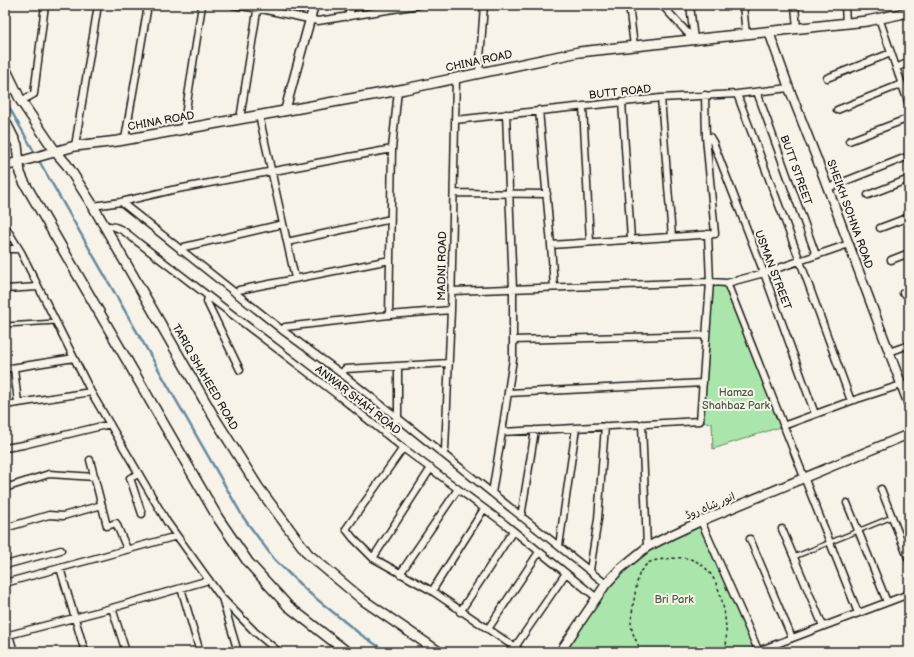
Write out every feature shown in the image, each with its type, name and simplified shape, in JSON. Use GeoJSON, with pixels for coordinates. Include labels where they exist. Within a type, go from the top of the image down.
{"type":"FeatureCollection","features":[{"type":"Feature","properties":{"kind":"main road","name":"CHINA ROAD"},"geometry":{"type":"LineString","coordinates":[[19,162],[75,146],[183,129],[398,90],[579,52],[846,23],[880,18],[909,11]]}},
{"type":"Feature","properties":{"kind":"main road","name":"TARIQ SHAHEED ROAD"},"geometry":{"type":"LineString","coordinates":[[5,68],[21,101],[51,153],[67,165],[93,206],[214,417],[258,487],[308,554],[362,600],[439,652]]}},
{"type":"Feature","properties":{"kind":"main road"},"geometry":{"type":"LineString","coordinates":[[5,121],[17,145],[20,174],[24,182],[218,518],[248,562],[288,606],[347,652]]}},
{"type":"Feature","properties":{"kind":"main road"},"geometry":{"type":"LineString","coordinates":[[5,166],[19,162]]}},
{"type":"Feature","properties":{"kind":"street"},"geometry":{"type":"LineString","coordinates":[[21,101],[34,94],[45,5]]}},
{"type":"Feature","properties":{"kind":"street"},"geometry":{"type":"LineString","coordinates":[[75,146],[98,5]]}},
{"type":"Feature","properties":{"kind":"street"},"geometry":{"type":"LineString","coordinates":[[125,139],[148,5]]}},
{"type":"Feature","properties":{"kind":"street"},"geometry":{"type":"LineString","coordinates":[[183,129],[202,5]]}},
{"type":"Feature","properties":{"kind":"street"},"geometry":{"type":"LineString","coordinates":[[233,5],[258,7],[318,21],[419,5]]}},
{"type":"Feature","properties":{"kind":"street"},"geometry":{"type":"LineString","coordinates":[[285,111],[314,5]]}},
{"type":"Feature","properties":{"kind":"street"},"geometry":{"type":"LineString","coordinates":[[347,17],[353,5]]}},
{"type":"Feature","properties":{"kind":"street"},"geometry":{"type":"LineString","coordinates":[[479,73],[484,5]]}},
{"type":"Feature","properties":{"kind":"street"},"geometry":{"type":"LineString","coordinates":[[629,5],[634,46]]}},
{"type":"Feature","properties":{"kind":"street"},"geometry":{"type":"LineString","coordinates":[[662,5],[694,40]]}},
{"type":"Feature","properties":{"kind":"street"},"geometry":{"type":"LineString","coordinates":[[690,5],[694,40]]}},
{"type":"Feature","properties":{"kind":"street"},"geometry":{"type":"LineString","coordinates":[[743,5],[746,34]]}},
{"type":"Feature","properties":{"kind":"street"},"geometry":{"type":"LineString","coordinates":[[795,5],[797,29]]}},
{"type":"Feature","properties":{"kind":"street"},"geometry":{"type":"LineString","coordinates":[[845,5],[846,23]]}},
{"type":"Feature","properties":{"kind":"street"},"geometry":{"type":"LineString","coordinates":[[240,119],[258,7]]}},
{"type":"Feature","properties":{"kind":"street"},"geometry":{"type":"LineString","coordinates":[[880,18],[909,105]]}},
{"type":"Feature","properties":{"kind":"street","name":"SHEIKH SOHNA ROAD"},"geometry":{"type":"LineString","coordinates":[[769,32],[788,88],[828,188],[909,405]]}},
{"type":"Feature","properties":{"kind":"street"},"geometry":{"type":"LineString","coordinates":[[827,78],[891,53]]}},
{"type":"Feature","properties":{"kind":"street"},"geometry":{"type":"LineString","coordinates":[[896,68],[909,62]]}},
{"type":"Feature","properties":{"kind":"street","name":"MADNI ROAD"},"geometry":{"type":"LineString","coordinates":[[443,454],[445,450],[452,310],[456,78]]}},
{"type":"Feature","properties":{"kind":"street"},"geometry":{"type":"LineString","coordinates":[[837,110],[902,84]]}},
{"type":"Feature","properties":{"kind":"street","name":"BUTT ROAD"},"geometry":{"type":"LineString","coordinates":[[455,120],[661,98],[737,94],[788,88]]}},
{"type":"Feature","properties":{"kind":"street"},"geometry":{"type":"LineString","coordinates":[[389,315],[392,149],[398,90]]}},
{"type":"Feature","properties":{"kind":"street","name":"BUTT STREET"},"geometry":{"type":"LineString","coordinates":[[757,92],[816,255]]}},
{"type":"Feature","properties":{"kind":"street"},"geometry":{"type":"LineString","coordinates":[[737,94],[851,401]]}},
{"type":"Feature","properties":{"kind":"street"},"geometry":{"type":"LineString","coordinates":[[552,245],[715,234],[706,138],[705,95]]}},
{"type":"Feature","properties":{"kind":"street"},"geometry":{"type":"LineString","coordinates":[[661,98],[672,237]]}},
{"type":"Feature","properties":{"kind":"street"},"geometry":{"type":"LineString","coordinates":[[622,102],[631,239]]}},
{"type":"Feature","properties":{"kind":"street"},"geometry":{"type":"LineString","coordinates":[[583,106],[590,242]]}},
{"type":"Feature","properties":{"kind":"street"},"geometry":{"type":"LineString","coordinates":[[539,110],[552,245],[554,287]]}},
{"type":"Feature","properties":{"kind":"street"},"geometry":{"type":"LineString","coordinates":[[492,493],[513,359],[513,289],[506,114]]}},
{"type":"Feature","properties":{"kind":"street"},"geometry":{"type":"LineString","coordinates":[[259,115],[295,278]]}},
{"type":"Feature","properties":{"kind":"street"},"geometry":{"type":"LineString","coordinates":[[849,141],[909,118]]}},
{"type":"Feature","properties":{"kind":"street","name":"USMAN STREET"},"geometry":{"type":"LineString","coordinates":[[706,138],[710,137],[713,142],[764,273],[815,414]]}},
{"type":"Feature","properties":{"kind":"street"},"geometry":{"type":"LineString","coordinates":[[93,206],[121,202],[172,190],[392,149]]}},
{"type":"Feature","properties":{"kind":"street"},"geometry":{"type":"LineString","coordinates":[[828,188],[909,156]]}},
{"type":"Feature","properties":{"kind":"street"},"geometry":{"type":"LineString","coordinates":[[868,195],[909,179]]}},
{"type":"Feature","properties":{"kind":"street"},"geometry":{"type":"LineString","coordinates":[[454,193],[547,194]]}},
{"type":"Feature","properties":{"kind":"street","name":"ANWAR SHAH ROAD"},"geometry":{"type":"LineString","coordinates":[[121,202],[282,330],[342,374],[398,418],[606,584]]}},
{"type":"Feature","properties":{"kind":"street"},"geometry":{"type":"LineString","coordinates":[[880,228],[909,217]]}},
{"type":"Feature","properties":{"kind":"street"},"geometry":{"type":"LineString","coordinates":[[287,242],[391,219]]}},
{"type":"Feature","properties":{"kind":"street"},"geometry":{"type":"LineString","coordinates":[[181,251],[184,247],[283,224]]}},
{"type":"Feature","properties":{"kind":"street","name":"ANWAR SHAH ROAD"},"geometry":{"type":"LineString","coordinates":[[104,226],[111,225],[128,235],[340,397],[403,448],[513,531],[597,598]]}},
{"type":"Feature","properties":{"kind":"street"},"geometry":{"type":"LineString","coordinates":[[5,226],[19,249],[91,392],[167,522],[221,597],[255,632],[279,652]]}},
{"type":"Feature","properties":{"kind":"street"},"geometry":{"type":"LineString","coordinates":[[502,432],[700,421],[710,282],[708,234]]}},
{"type":"Feature","properties":{"kind":"street"},"geometry":{"type":"LineString","coordinates":[[452,291],[710,282],[727,283],[764,273],[849,244]]}},
{"type":"Feature","properties":{"kind":"street"},"geometry":{"type":"LineString","coordinates":[[5,249],[19,249]]}},
{"type":"Feature","properties":{"kind":"street"},"geometry":{"type":"LineString","coordinates":[[891,260],[909,253]]}},
{"type":"Feature","properties":{"kind":"street"},"geometry":{"type":"LineString","coordinates":[[236,294],[239,290],[390,260]]}},
{"type":"Feature","properties":{"kind":"street"},"geometry":{"type":"LineString","coordinates":[[727,283],[858,613]]}},
{"type":"Feature","properties":{"kind":"street"},"geometry":{"type":"LineString","coordinates":[[5,289],[38,287]]}},
{"type":"Feature","properties":{"kind":"street"},"geometry":{"type":"LineString","coordinates":[[208,297],[207,302],[240,370]]}},
{"type":"Feature","properties":{"kind":"street"},"geometry":{"type":"LineString","coordinates":[[282,330],[285,327],[389,315],[452,310]]}},
{"type":"Feature","properties":{"kind":"street"},"geometry":{"type":"LineString","coordinates":[[513,340],[706,335]]}},
{"type":"Feature","properties":{"kind":"street"},"geometry":{"type":"LineString","coordinates":[[889,352],[909,345]]}},
{"type":"Feature","properties":{"kind":"street"},"geometry":{"type":"LineString","coordinates":[[5,369],[74,358]]}},
{"type":"Feature","properties":{"kind":"street"},"geometry":{"type":"LineString","coordinates":[[342,374],[345,369],[449,363]]}},
{"type":"Feature","properties":{"kind":"street"},"geometry":{"type":"LineString","coordinates":[[384,433],[398,418],[398,366]]}},
{"type":"Feature","properties":{"kind":"street"},"geometry":{"type":"LineString","coordinates":[[14,368],[18,403]]}},
{"type":"Feature","properties":{"kind":"street"},"geometry":{"type":"LineString","coordinates":[[508,393],[703,383]]}},
{"type":"Feature","properties":{"kind":"street"},"geometry":{"type":"LineString","coordinates":[[783,426],[851,401],[901,385]]}},
{"type":"Feature","properties":{"kind":"street"},"geometry":{"type":"LineString","coordinates":[[5,405],[91,392]]}},
{"type":"Feature","properties":{"kind":"street"},"geometry":{"type":"LineString","coordinates":[[5,448],[110,424]]}},
{"type":"Feature","properties":{"kind":"street"},"geometry":{"type":"LineString","coordinates":[[642,424],[648,547]]}},
{"type":"Feature","properties":{"kind":"street"},"geometry":{"type":"LineString","coordinates":[[590,570],[598,519],[606,426]]}},
{"type":"Feature","properties":{"kind":"street"},"geometry":{"type":"LineString","coordinates":[[559,546],[576,428]]}},
{"type":"Feature","properties":{"kind":"street"},"geometry":{"type":"LineString","coordinates":[[521,517],[535,430]]}},
{"type":"Feature","properties":{"kind":"street","name":"انور شاہ روڈ"},"geometry":{"type":"LineString","coordinates":[[560,652],[606,584],[620,569],[648,547],[701,522],[909,434]]}},
{"type":"Feature","properties":{"kind":"street"},"geometry":{"type":"LineString","coordinates":[[403,448],[346,529],[373,558],[432,591],[460,612],[522,652]]}},
{"type":"Feature","properties":{"kind":"street"},"geometry":{"type":"LineString","coordinates":[[90,460],[107,526],[116,523],[127,549]]}},
{"type":"Feature","properties":{"kind":"street"},"geometry":{"type":"LineString","coordinates":[[373,558],[431,468]]}},
{"type":"Feature","properties":{"kind":"street"},"geometry":{"type":"LineString","coordinates":[[5,488],[49,474],[94,477]]}},
{"type":"Feature","properties":{"kind":"street"},"geometry":{"type":"LineString","coordinates":[[140,474],[130,478],[142,514]]}},
{"type":"Feature","properties":{"kind":"street"},"geometry":{"type":"LineString","coordinates":[[400,574],[458,490]]}},
{"type":"Feature","properties":{"kind":"street"},"geometry":{"type":"LineString","coordinates":[[881,490],[909,560]]}},
{"type":"Feature","properties":{"kind":"street"},"geometry":{"type":"LineString","coordinates":[[847,503],[887,602]]}},
{"type":"Feature","properties":{"kind":"street"},"geometry":{"type":"LineString","coordinates":[[5,528],[49,515],[63,516],[102,505]]}},
{"type":"Feature","properties":{"kind":"street"},"geometry":{"type":"LineString","coordinates":[[432,591],[484,509]]}},
{"type":"Feature","properties":{"kind":"street"},"geometry":{"type":"LineString","coordinates":[[701,522],[759,652],[909,594]]}},
{"type":"Feature","properties":{"kind":"street"},"geometry":{"type":"LineString","coordinates":[[782,529],[823,626]]}},
{"type":"Feature","properties":{"kind":"street"},"geometry":{"type":"LineString","coordinates":[[460,612],[513,531]]}},
{"type":"Feature","properties":{"kind":"street"},"geometry":{"type":"LineString","coordinates":[[5,583],[177,536]]}},
{"type":"Feature","properties":{"kind":"street"},"geometry":{"type":"LineString","coordinates":[[750,539],[792,638]]}},
{"type":"Feature","properties":{"kind":"street"},"geometry":{"type":"LineString","coordinates":[[5,565],[62,550]]}},
{"type":"Feature","properties":{"kind":"street"},"geometry":{"type":"LineString","coordinates":[[488,629],[539,552]]}},
{"type":"Feature","properties":{"kind":"street"},"geometry":{"type":"LineString","coordinates":[[60,568],[75,618],[82,651]]}},
{"type":"Feature","properties":{"kind":"street"},"geometry":{"type":"LineString","coordinates":[[515,647],[566,573]]}},
{"type":"Feature","properties":{"kind":"street"},"geometry":{"type":"LineString","coordinates":[[14,652],[7,635],[112,608],[209,580]]}},
{"type":"Feature","properties":{"kind":"street"},"geometry":{"type":"LineString","coordinates":[[181,588],[200,652]]}},
{"type":"Feature","properties":{"kind":"street"},"geometry":{"type":"LineString","coordinates":[[221,597],[238,652]]}},
{"type":"Feature","properties":{"kind":"street"},"geometry":{"type":"LineString","coordinates":[[112,608],[126,652]]}},
{"type":"Feature","properties":{"kind":"lane"},"geometry":{"type":"LineString","coordinates":[[5,325],[56,322]]}},
{"type":"Feature","properties":{"kind":"lane"},"geometry":{"type":"LineString","coordinates":[[794,557],[892,517]]}},
{"type":"Feature","properties":{"kind":"path"},"geometry":{"type":"LineString","coordinates":[[642,652],[634,638],[631,623],[640,573],[648,564],[658,560],[685,557],[700,562],[710,572],[719,590],[727,633],[726,652]]}},
{"type":"Feature","properties":{"kind":"green space","name":"Hamza Shahbaz Park"},"geometry":{"type":"Polygon","coordinates":[[[710,282],[727,283],[783,426],[713,449],[712,423],[700,421],[710,282]]]}},
{"type":"Feature","properties":{"kind":"green space","name":"Bri Park"},"geometry":{"type":"Polygon","coordinates":[[[699,525],[755,652],[566,652],[600,600],[632,564],[659,545],[699,525]]]}},
{"type":"Feature","properties":{"kind":"waterway"},"geometry":{"type":"LineString","coordinates":[[5,100],[36,155]]}},
{"type":"Feature","properties":{"kind":"waterway"},"geometry":{"type":"LineString","coordinates":[[38,159],[243,517],[274,559],[308,592],[360,634],[387,652]]}}]}
